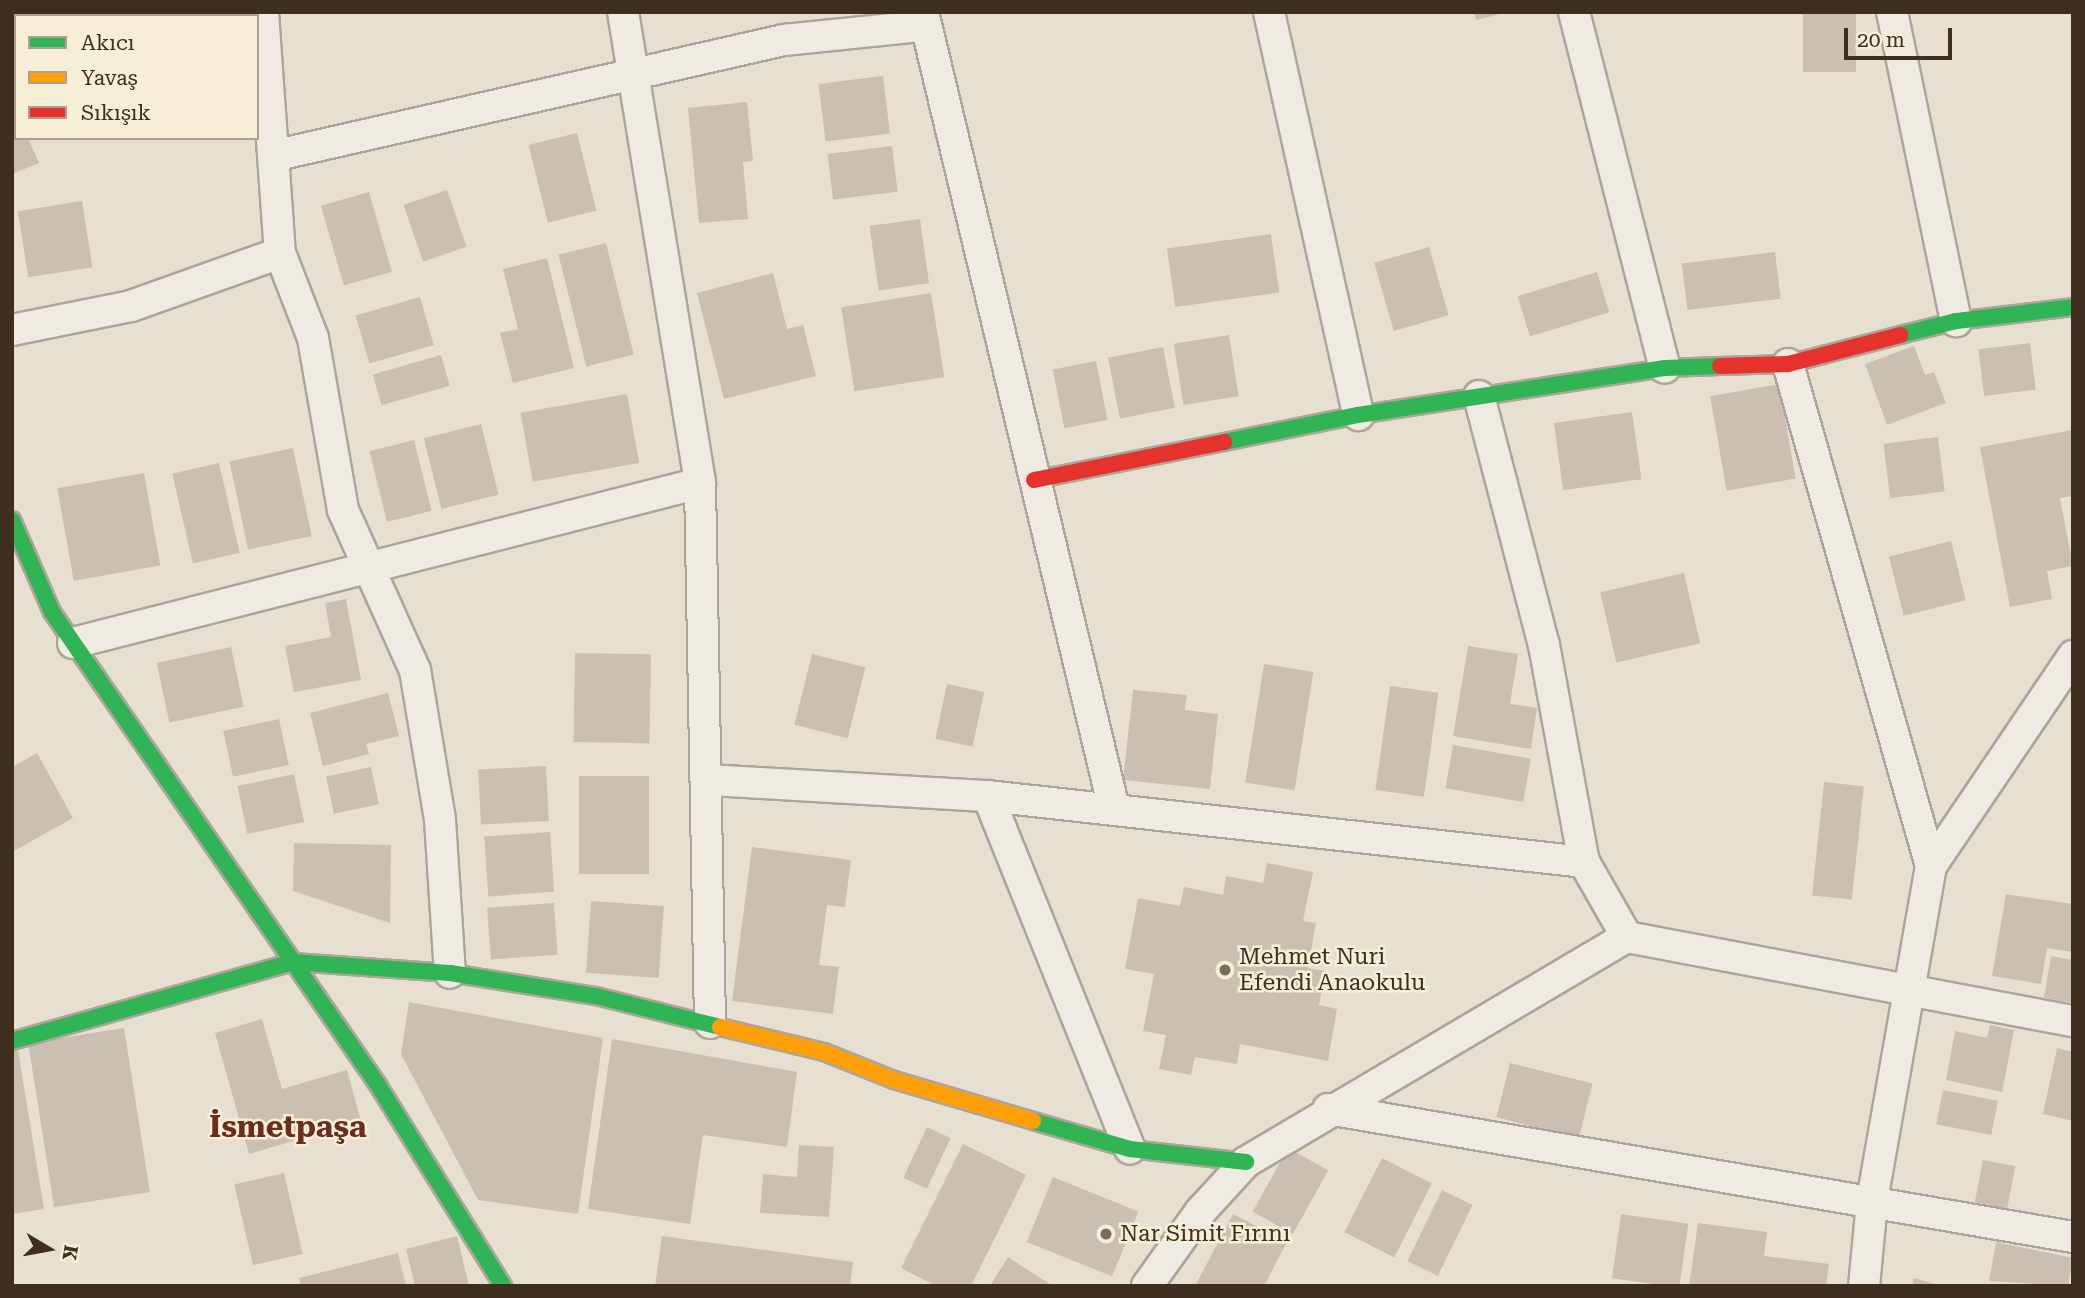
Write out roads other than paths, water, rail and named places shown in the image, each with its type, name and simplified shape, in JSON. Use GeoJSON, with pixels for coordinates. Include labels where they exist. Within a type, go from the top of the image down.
{"type":"FeatureCollection","features":[{"type":"Feature","properties":{"kind":"street"},"geometry":{"type":"LineString","coordinates":[[263,12],[277,155],[280,253],[313,338],[343,510],[372,564],[415,670],[440,820],[450,973]]}},
{"type":"Feature","properties":{"kind":"street"},"geometry":{"type":"LineString","coordinates":[[623,12],[701,483],[709,780],[710,1023]]}},
{"type":"Feature","properties":{"kind":"street"},"geometry":{"type":"LineString","coordinates":[[1269,12],[1358,415]]}},
{"type":"Feature","properties":{"kind":"street"},"geometry":{"type":"LineString","coordinates":[[1574,12],[1665,368]]}},
{"type":"Feature","properties":{"kind":"street"},"geometry":{"type":"LineString","coordinates":[[1892,12],[1956,321]]}},
{"type":"Feature","properties":{"kind":"street"},"geometry":{"type":"LineString","coordinates":[[277,155],[634,71],[784,40],[923,19],[1114,808]]}},
{"type":"Feature","properties":{"kind":"street"},"geometry":{"type":"LineString","coordinates":[[12,330],[131,306],[280,253]]}},
{"type":"Feature","properties":{"kind":"street"},"geometry":{"type":"LineString","coordinates":[[1034,480],[1358,415],[1665,368],[1788,364],[1956,321],[2073,307]]}},
{"type":"Feature","properties":{"kind":"street"},"geometry":{"type":"LineString","coordinates":[[1788,364],[1931,866],[1911,994],[1872,1202],[1864,1286]]}},
{"type":"Feature","properties":{"kind":"street"},"geometry":{"type":"LineString","coordinates":[[1479,396],[1544,645],[1584,862],[1627,937]]}},
{"type":"Feature","properties":{"kind":"street"},"geometry":{"type":"LineString","coordinates":[[73,643],[372,564],[701,483]]}},
{"type":"Feature","properties":{"kind":"street"},"geometry":{"type":"LineString","coordinates":[[12,520],[52,612],[378,1085],[503,1286]]}},
{"type":"Feature","properties":{"kind":"street"},"geometry":{"type":"LineString","coordinates":[[1931,866],[2073,656]]}},
{"type":"Feature","properties":{"kind":"street"},"geometry":{"type":"LineString","coordinates":[[709,780],[988,796],[1584,862]]}},
{"type":"Feature","properties":{"kind":"street"},"geometry":{"type":"LineString","coordinates":[[988,796],[1130,1149]]}},
{"type":"Feature","properties":{"kind":"street"},"geometry":{"type":"LineString","coordinates":[[1147,1286],[1199,1212],[1246,1162],[1328,1109],[1627,937],[1911,994],[2073,1021]]}},
{"type":"Feature","properties":{"kind":"street"},"geometry":{"type":"LineString","coordinates":[[12,1041],[293,962],[450,973],[596,996],[824,1052],[894,1080],[1130,1149],[1246,1162]]}},
{"type":"Feature","properties":{"kind":"street"},"geometry":{"type":"LineString","coordinates":[[1328,1109],[2073,1237]]}},
{"type":"Feature","properties":{"kind":"place","name":"Mehmet Nuri Efendi Anaokulu"},"geometry":{"type":"Point","coordinates":[1225,970]}},
{"type":"Feature","properties":{"kind":"place","name":"Nar Simit Fırını"},"geometry":{"type":"Point","coordinates":[1106,1234]}},
{"type":"Feature","properties":{"kind":"district","name":"İsmetpaşa"},"geometry":{"type":"Point","coordinates":[288,1127]}}]}
